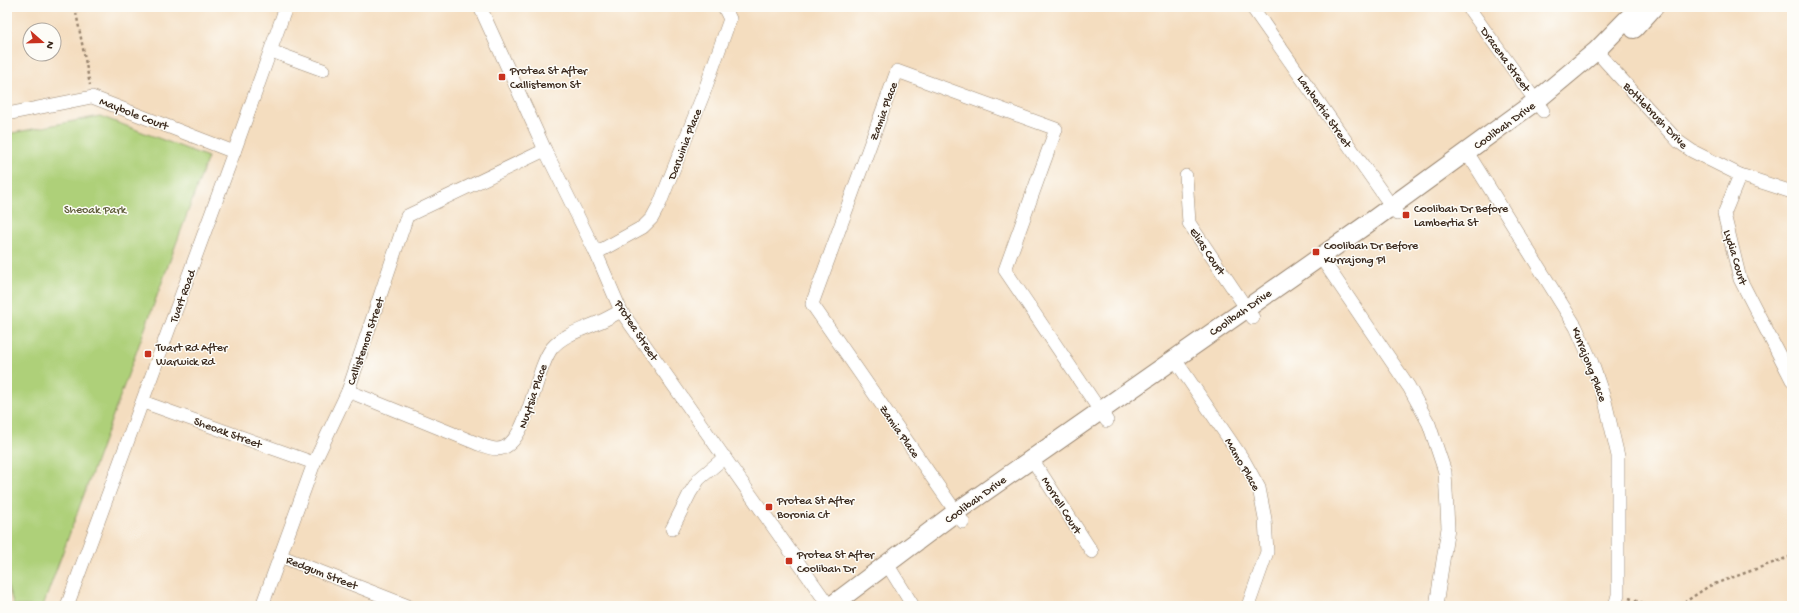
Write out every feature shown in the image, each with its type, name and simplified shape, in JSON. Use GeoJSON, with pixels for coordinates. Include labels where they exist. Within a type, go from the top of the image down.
{"type":"FeatureCollection","features":[{"type":"Feature","properties":{"kind":"main road","name":"Coolibah Drive"},"geometry":{"type":"LineString","coordinates":[[1600,56],[1639,7]]}},
{"type":"Feature","properties":{"kind":"main road","name":"Coolibah Drive"},"geometry":{"type":"LineString","coordinates":[[830,606],[890,569],[1035,463],[1104,416],[1469,157],[1539,106],[1600,56],[1654,7]]}},
{"type":"Feature","properties":{"kind":"main road","name":"Coolibah Drive"},"geometry":{"type":"LineString","coordinates":[[850,606],[890,569]]}},
{"type":"Feature","properties":{"kind":"street","name":"Tuart Road"},"geometry":{"type":"LineString","coordinates":[[67,606],[143,402],[286,7]]}},
{"type":"Feature","properties":{"kind":"street","name":"Protea Street"},"geometry":{"type":"LineString","coordinates":[[480,7],[544,150],[596,253],[621,311],[830,606]]}},
{"type":"Feature","properties":{"kind":"street","name":"Darwinia Place"},"geometry":{"type":"LineString","coordinates":[[596,253],[643,226],[652,218],[660,203],[703,95],[730,19],[724,7]]}},
{"type":"Feature","properties":{"kind":"street","name":"Lambertia Street"},"geometry":{"type":"LineString","coordinates":[[1252,7],[1394,210]]}},
{"type":"Feature","properties":{"kind":"street","name":"Dracena Street"},"geometry":{"type":"LineString","coordinates":[[1468,7],[1539,106]]}},
{"type":"Feature","properties":{"kind":"street"},"geometry":{"type":"LineString","coordinates":[[271,50],[323,70]]}},
{"type":"Feature","properties":{"kind":"street","name":"Bottlebrush Drive"},"geometry":{"type":"LineString","coordinates":[[1600,56],[1679,142],[1692,151],[1740,175],[1792,192]]}},
{"type":"Feature","properties":{"kind":"street","name":"Zamia Place"},"geometry":{"type":"LineString","coordinates":[[960,517],[812,304],[897,71],[1056,129],[1005,270],[1104,416]]}},
{"type":"Feature","properties":{"kind":"street","name":"Maybole Court"},"geometry":{"type":"LineString","coordinates":[[7,114],[92,97],[234,152]]}},
{"type":"Feature","properties":{"kind":"street","name":"Callistemon Street"},"geometry":{"type":"LineString","coordinates":[[262,606],[314,463],[348,392],[407,216],[544,150]]}},
{"type":"Feature","properties":{"kind":"street","name":"Kurrajong Place"},"geometry":{"type":"LineString","coordinates":[[1469,157],[1576,327],[1592,363],[1605,401],[1618,456],[1616,600]]}},
{"type":"Feature","properties":{"kind":"street","name":"Lydia Court"},"geometry":{"type":"LineString","coordinates":[[1740,175],[1724,214],[1727,229],[1740,279],[1792,380]]}},
{"type":"Feature","properties":{"kind":"street","name":"Elias Court"},"geometry":{"type":"LineString","coordinates":[[1186,176],[1189,223],[1250,313]]}},
{"type":"Feature","properties":{"kind":"street"},"geometry":{"type":"LineString","coordinates":[[1323,261],[1410,387],[1429,424],[1445,472],[1448,528],[1436,606]]}},
{"type":"Feature","properties":{"kind":"street","name":"Nuytsia Place"},"geometry":{"type":"LineString","coordinates":[[348,392],[476,443],[496,449],[503,447],[509,445],[520,431],[538,374],[552,347],[565,337],[621,311]]}},
{"type":"Feature","properties":{"kind":"street","name":"Mamo Place"},"geometry":{"type":"LineString","coordinates":[[1178,363],[1244,461],[1259,488],[1265,519],[1267,552],[1248,606]]}},
{"type":"Feature","properties":{"kind":"street","name":"Sheoak Street"},"geometry":{"type":"LineString","coordinates":[[143,402],[314,463]]}},
{"type":"Feature","properties":{"kind":"street"},"geometry":{"type":"LineString","coordinates":[[672,529],[690,493],[699,479],[725,457]]}},
{"type":"Feature","properties":{"kind":"street","name":"Morrell Court"},"geometry":{"type":"LineString","coordinates":[[1035,463],[1092,552]]}},
{"type":"Feature","properties":{"kind":"street","name":"Redgum Street"},"geometry":{"type":"LineString","coordinates":[[280,556],[408,606]]}},
{"type":"Feature","properties":{"kind":"street"},"geometry":{"type":"LineString","coordinates":[[890,569],[913,606]]}},
{"type":"Feature","properties":{"kind":"path"},"geometry":{"type":"LineString","coordinates":[[76,7],[92,97]]}},
{"type":"Feature","properties":{"kind":"path"},"geometry":{"type":"LineString","coordinates":[[1679,606],[1709,586],[1792,556]]}},
{"type":"Feature","properties":{"kind":"path"},"geometry":{"type":"LineString","coordinates":[[1616,600],[1651,606]]}},
{"type":"Feature","properties":{"kind":"green space","name":"Sheoak Park"},"geometry":{"type":"Polygon","coordinates":[[[100,116],[208,157],[43,606],[14,606],[7,584],[7,134],[100,116]]]}},
{"type":"Feature","properties":{"kind":"place","name":"Protea St After Callistemon St"},"geometry":{"type":"Point","coordinates":[502,77]}},
{"type":"Feature","properties":{"kind":"place","name":"Coolibah Dr Before Lambertia St"},"geometry":{"type":"Point","coordinates":[1406,215]}},
{"type":"Feature","properties":{"kind":"place","name":"Coolibah Dr Before Kurrajong Pl"},"geometry":{"type":"Point","coordinates":[1316,252]}},
{"type":"Feature","properties":{"kind":"place","name":"Tuart Rd After Warwick Rd"},"geometry":{"type":"Point","coordinates":[148,354]}},
{"type":"Feature","properties":{"kind":"place","name":"Protea St After Boronia Ct"},"geometry":{"type":"Point","coordinates":[769,507]}},
{"type":"Feature","properties":{"kind":"place","name":"Protea St After Coolibah Dr"},"geometry":{"type":"Point","coordinates":[789,561]}}]}
